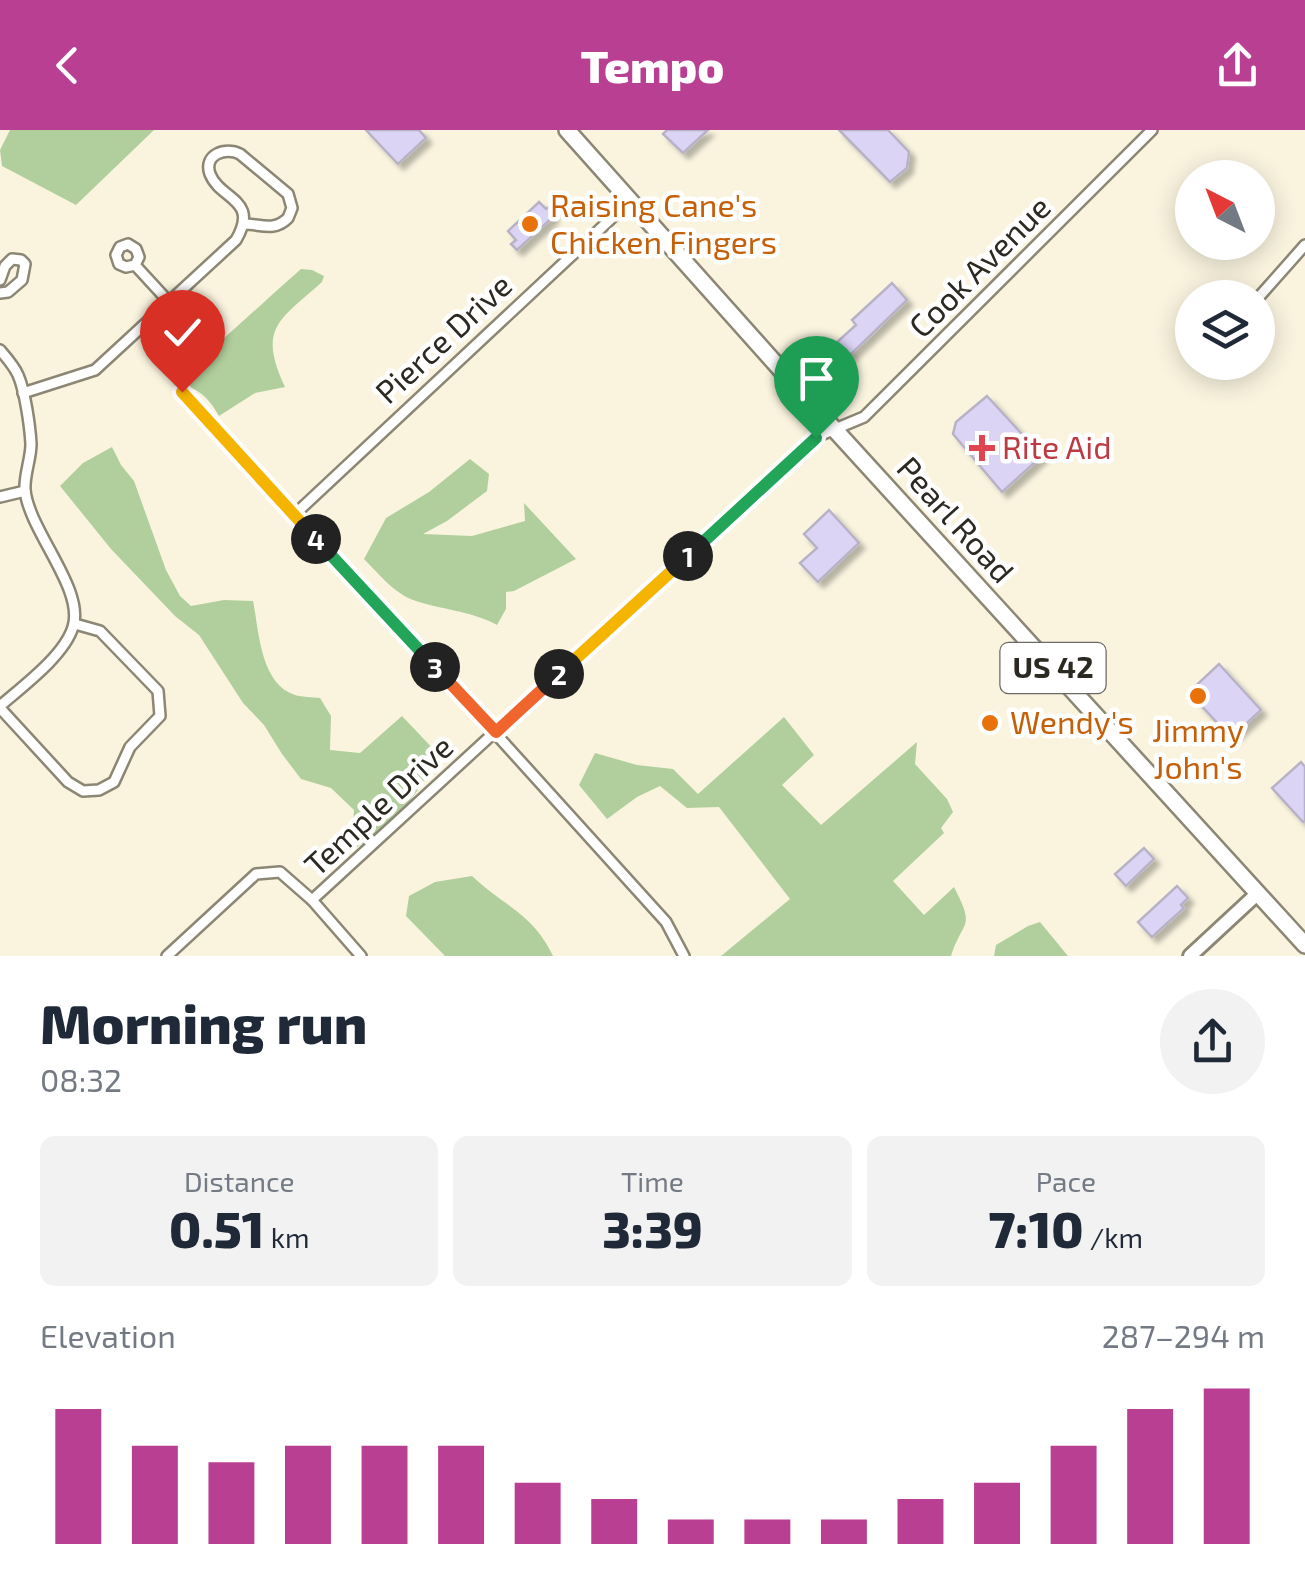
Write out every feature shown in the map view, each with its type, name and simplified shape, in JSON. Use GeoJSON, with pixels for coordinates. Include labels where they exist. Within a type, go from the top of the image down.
{"type":"FeatureCollection","features":[{"type":"Feature","properties":{"kind":"main road","name":"Pearl Road"},"geometry":{"type":"LineString","coordinates":[[566,130],[1305,945]]}},
{"type":"Feature","properties":{"kind":"street","name":"Cook Avenue"},"geometry":{"type":"LineString","coordinates":[[836,428],[864,417],[1152,130]]}},
{"type":"Feature","properties":{"kind":"street"},"geometry":{"type":"LineString","coordinates":[[23,393],[95,370],[236,240],[244,224],[241,209],[210,173],[210,161],[223,150],[240,154],[288,194],[291,201],[288,218],[278,226],[244,224]]}},
{"type":"Feature","properties":{"kind":"street","name":"Pierce Drive"},"geometry":{"type":"LineString","coordinates":[[294,516],[630,201]]}},
{"type":"Feature","properties":{"kind":"street"},"geometry":{"type":"LineString","coordinates":[[1274,280],[1305,245]]}},
{"type":"Feature","properties":{"kind":"street"},"geometry":{"type":"LineString","coordinates":[[0,280],[12,259],[22,260],[22,280],[8,292],[0,293]]}},
{"type":"Feature","properties":{"kind":"street"},"geometry":{"type":"LineString","coordinates":[[135,265],[169,302]]}},
{"type":"Feature","properties":{"kind":"street"},"geometry":{"type":"LineString","coordinates":[[0,350],[18,374],[23,393],[31,444],[25,490],[42,536],[70,587],[74,624],[65,644],[0,707],[68,782],[82,791],[99,790],[114,782],[130,747],[160,716],[158,690],[100,631],[74,624]]}},
{"type":"Feature","properties":{"kind":"street"},"geometry":{"type":"LineString","coordinates":[[182,392],[666,922],[684,956]]}},
{"type":"Feature","properties":{"kind":"street","name":"Temple Drive"},"geometry":{"type":"LineString","coordinates":[[312,900],[816,438],[836,428]]}},
{"type":"Feature","properties":{"kind":"street"},"geometry":{"type":"LineString","coordinates":[[0,497],[25,490]]}},
{"type":"Feature","properties":{"kind":"street"},"geometry":{"type":"LineString","coordinates":[[167,956],[256,874],[280,872],[312,900],[361,956]]}},
{"type":"Feature","properties":{"kind":"street"},"geometry":{"type":"LineString","coordinates":[[1190,956],[1258,894]]}},
{"type":"Feature","properties":{"kind":"green space"},"geometry":{"type":"Polygon","coordinates":[[[10,130],[154,130],[76,205],[2,166],[0,150],[10,130]]]}},
{"type":"Feature","properties":{"kind":"green space"},"geometry":{"type":"Polygon","coordinates":[[[301,269],[324,276],[284,316],[273,337],[273,351],[285,387],[255,393],[219,416],[208,400],[192,388],[172,391],[177,379],[301,269]]]}},
{"type":"Feature","properties":{"kind":"green space"},"geometry":{"type":"Polygon","coordinates":[[[112,447],[134,481],[166,570],[180,596],[191,606],[224,600],[253,601],[268,668],[283,689],[320,698],[331,716],[330,750],[360,753],[402,716],[439,755],[394,823],[354,849],[354,810],[331,788],[301,779],[264,725],[243,703],[199,635],[175,616],[111,549],[60,486],[83,463],[112,447]]]}},
{"type":"Feature","properties":{"kind":"green space"},"geometry":{"type":"Polygon","coordinates":[[[470,459],[489,474],[487,491],[423,534],[472,536],[525,521],[524,503],[576,559],[506,592],[506,609],[497,625],[406,597],[364,559],[386,518],[429,492],[470,459]]]}},
{"type":"Feature","properties":{"kind":"green space"},"geometry":{"type":"Polygon","coordinates":[[[784,717],[814,755],[782,785],[821,825],[917,742],[915,764],[947,799],[953,812],[941,828],[944,833],[893,881],[924,915],[954,887],[966,918],[951,956],[721,956],[790,899],[719,807],[687,808],[660,786],[607,819],[579,785],[595,753],[637,765],[673,769],[698,794],[784,717]]]}},
{"type":"Feature","properties":{"kind":"green space"},"geometry":{"type":"Polygon","coordinates":[[[472,876],[527,920],[553,956],[445,956],[406,916],[409,896],[435,882],[472,876]]]}},
{"type":"Feature","properties":{"kind":"green space"},"geometry":{"type":"Polygon","coordinates":[[[1040,922],[1068,956],[994,956],[996,945],[1040,922]]]}},
{"type":"Feature","properties":{"kind":"building"},"geometry":{"type":"Polygon","coordinates":[[[366,130],[419,130],[426,138],[398,164],[366,130]]]}},
{"type":"Feature","properties":{"kind":"building"},"geometry":{"type":"Polygon","coordinates":[[[667,130],[708,130],[683,153],[663,134],[667,130]]]}},
{"type":"Feature","properties":{"kind":"building"},"geometry":{"type":"Polygon","coordinates":[[[839,130],[888,130],[909,152],[907,168],[890,182],[839,130]]]}},
{"type":"Feature","properties":{"kind":"building","name":"Raising Cane's Chicken Fingers"},"geometry":{"type":"Polygon","coordinates":[[[539,202],[553,211],[553,217],[517,250],[511,244],[516,240],[508,231],[539,202]]]}},
{"type":"Feature","properties":{"kind":"building"},"geometry":{"type":"Polygon","coordinates":[[[892,283],[907,300],[849,356],[836,343],[856,325],[852,320],[892,283]]]}},
{"type":"Feature","properties":{"kind":"building"},"geometry":{"type":"Polygon","coordinates":[[[987,396],[1042,456],[1002,492],[953,434],[956,422],[987,396]]]}},
{"type":"Feature","properties":{"kind":"building"},"geometry":{"type":"Polygon","coordinates":[[[829,510],[859,543],[818,582],[800,563],[817,548],[804,534],[829,510]]]}},
{"type":"Feature","properties":{"kind":"building"},"geometry":{"type":"Polygon","coordinates":[[[1219,664],[1261,710],[1231,738],[1189,692],[1219,664]]]}},
{"type":"Feature","properties":{"kind":"building"},"geometry":{"type":"Polygon","coordinates":[[[1301,762],[1305,767],[1303,822],[1272,788],[1301,762]]]}},
{"type":"Feature","properties":{"kind":"building"},"geometry":{"type":"Polygon","coordinates":[[[1144,848],[1154,859],[1126,886],[1115,874],[1144,848]]]}},
{"type":"Feature","properties":{"kind":"building"},"geometry":{"type":"Polygon","coordinates":[[[1177,886],[1188,898],[1181,905],[1184,908],[1152,937],[1138,922],[1177,886]]]}},
{"type":"Feature","properties":{"kind":"place","name":"Raising Cane's Chicken Fingers"},"geometry":{"type":"Point","coordinates":[530,224]}},
{"type":"Feature","properties":{"kind":"place","name":"Rite Aid"},"geometry":{"type":"Point","coordinates":[982,448]}},
{"type":"Feature","properties":{"kind":"place","name":"Jimmy John's"},"geometry":{"type":"Point","coordinates":[1198,696]}},
{"type":"Feature","properties":{"kind":"place","name":"Wendy's"},"geometry":{"type":"Point","coordinates":[990,723]}},
{"type":"Feature","properties":{"kind":"route"},"geometry":{"type":"LineString","coordinates":[[182,392],[496,732],[816,438]]}}]}
